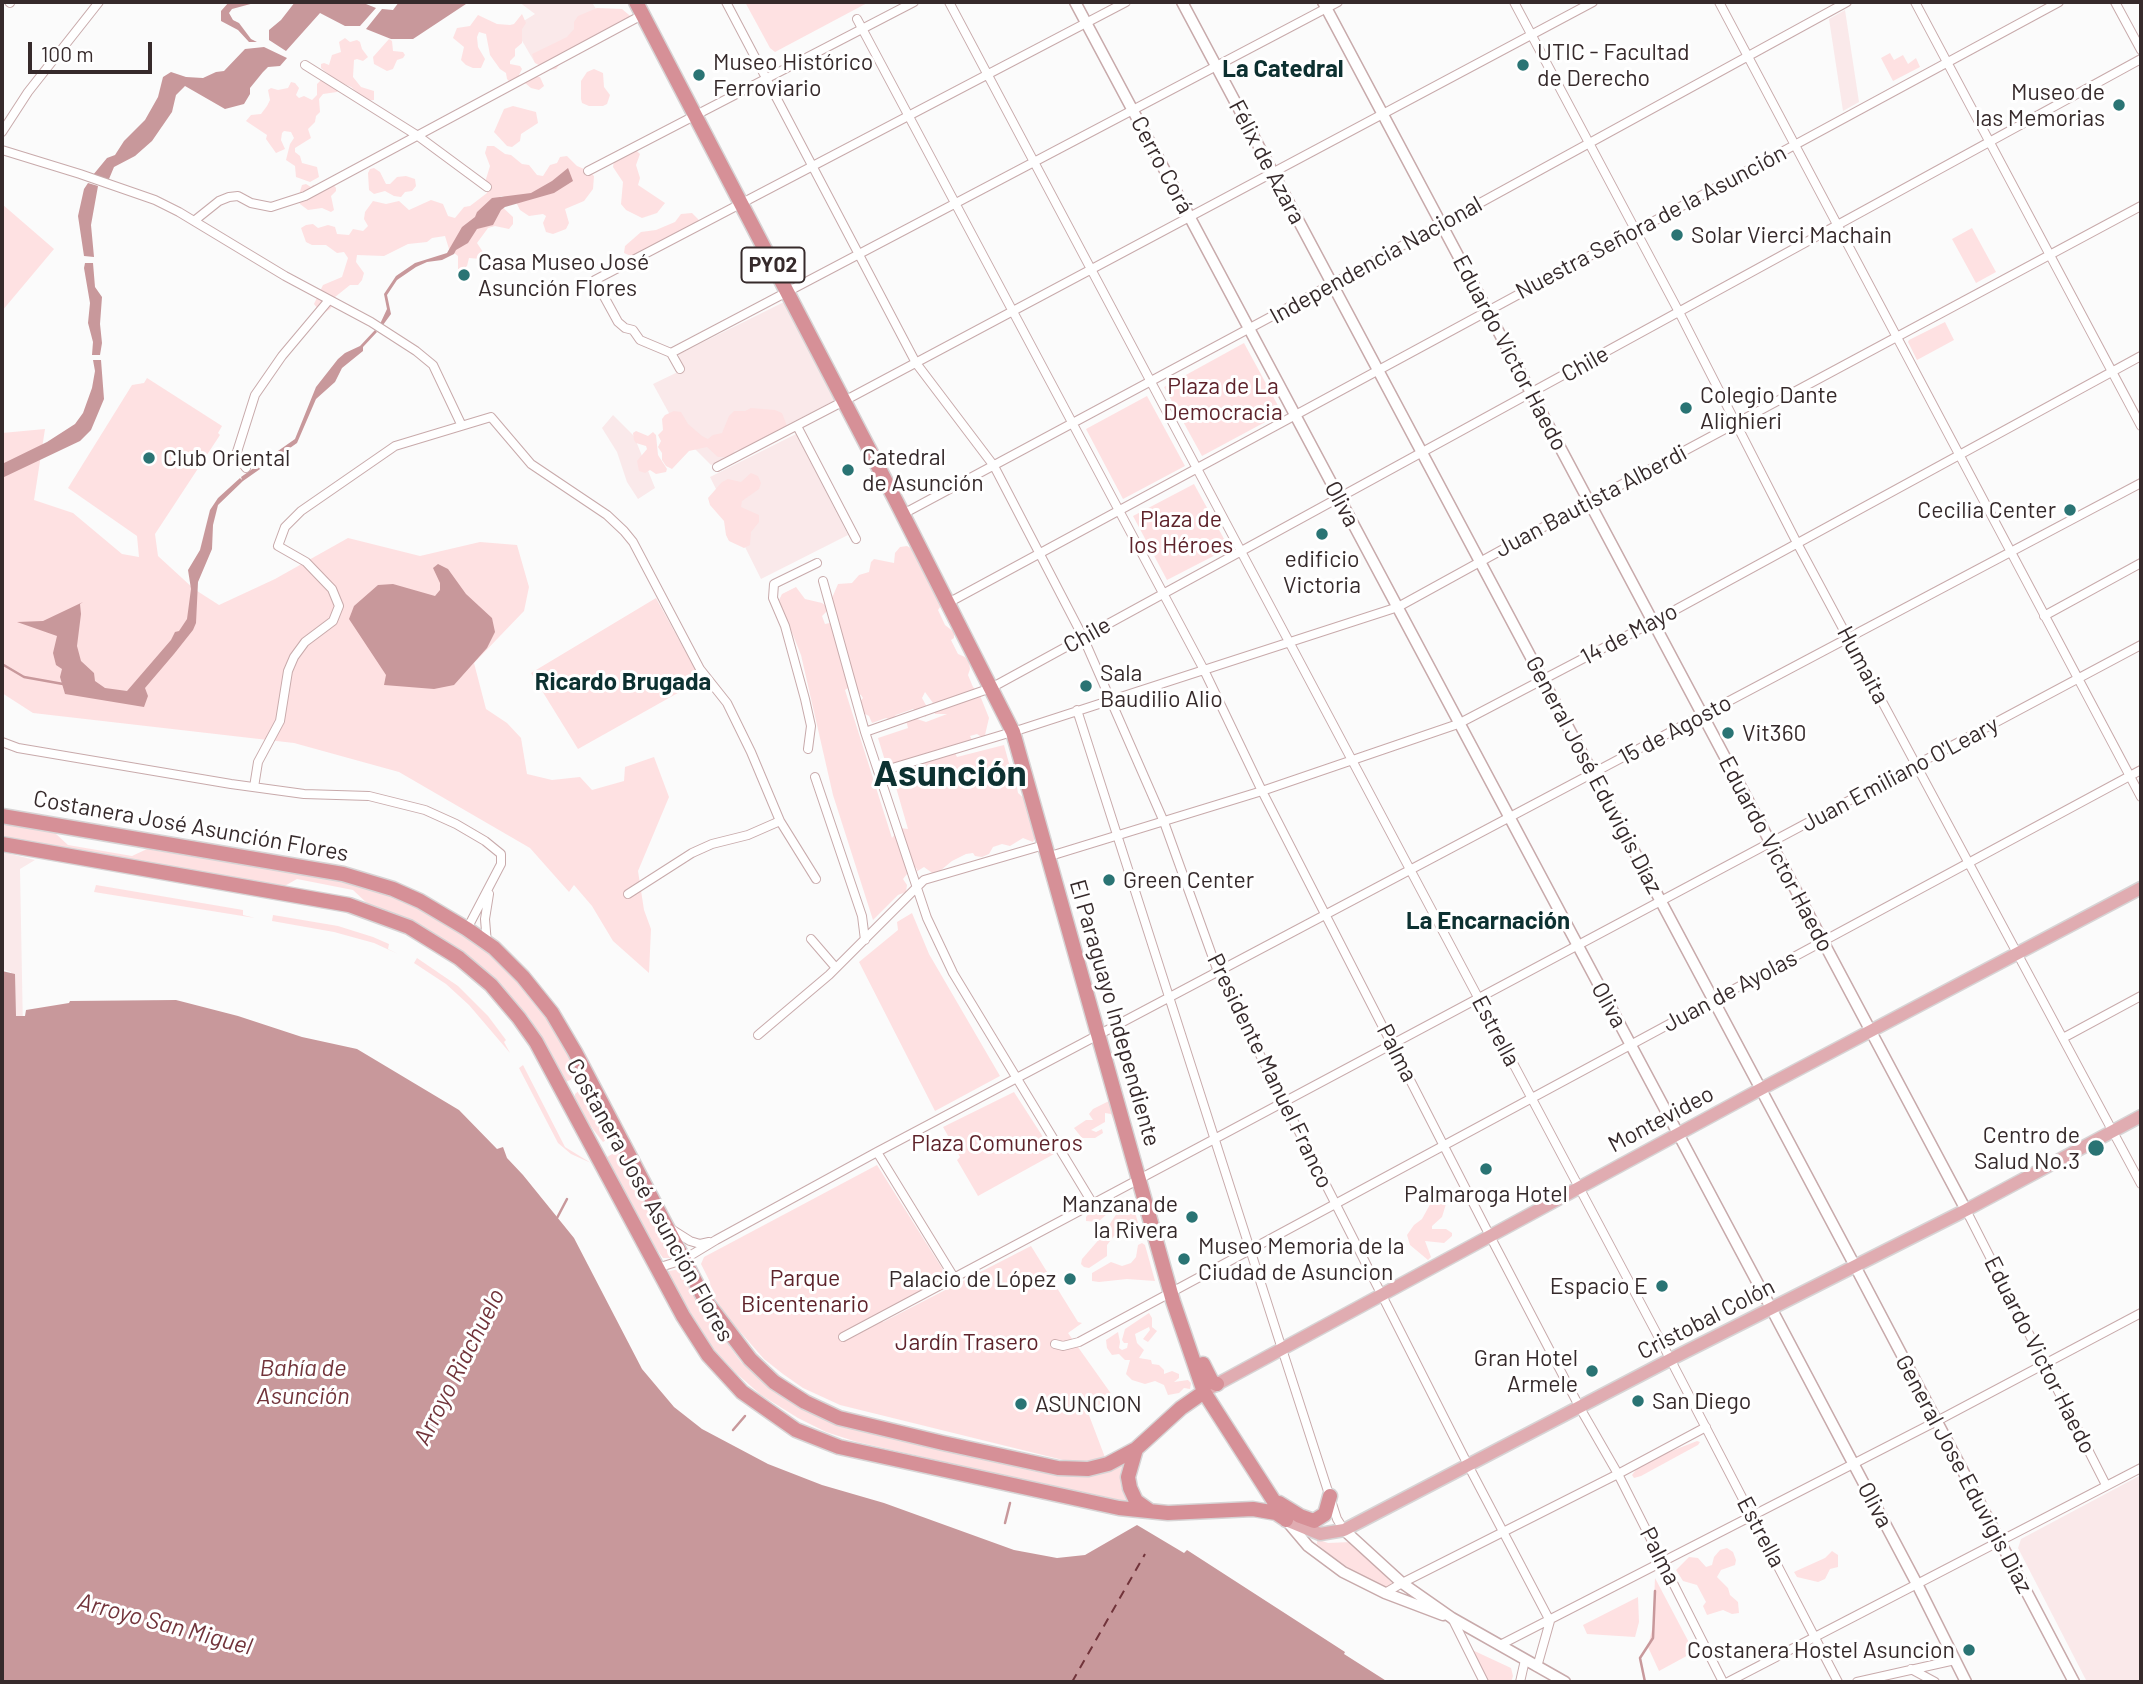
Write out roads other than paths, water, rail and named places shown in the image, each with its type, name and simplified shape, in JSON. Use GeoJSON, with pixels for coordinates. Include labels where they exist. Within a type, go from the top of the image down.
{"type":"FeatureCollection","features":[{"type":"Feature","properties":{"kind":"highway","name":"PY02"},"geometry":{"type":"LineString","coordinates":[[639,8],[903,514]]}},
{"type":"Feature","properties":{"kind":"highway","name":"El Paraguayo Independiente"},"geometry":{"type":"LineString","coordinates":[[903,514],[1013,732],[1172,1297],[1204,1392],[1286,1520]]}},
{"type":"Feature","properties":{"kind":"highway","name":"Costanera José Asunción Flores"},"geometry":{"type":"LineString","coordinates":[[2,816],[343,874],[420,901],[467,929],[523,977],[552,1013],[705,1300],[750,1359],[774,1382],[794,1396],[839,1418],[1058,1468],[1080,1469],[1098,1467],[1136,1448],[1181,1408],[1204,1392]]}},
{"type":"Feature","properties":{"kind":"highway","name":"Costanera José Asunción Flores"},"geometry":{"type":"LineString","coordinates":[[2,844],[349,905],[409,927],[459,958],[491,985],[536,1042],[683,1316],[708,1355],[742,1392],[796,1430],[839,1447],[1119,1508],[1152,1512],[1253,1509],[1276,1513],[1286,1520]]}},
{"type":"Feature","properties":{"kind":"highway"},"geometry":{"type":"LineString","coordinates":[[564,1092],[588,1080]]}},
{"type":"Feature","properties":{"kind":"highway"},"geometry":{"type":"LineString","coordinates":[[597,1154],[621,1141]]}},
{"type":"Feature","properties":{"kind":"highway"},"geometry":{"type":"LineString","coordinates":[[1172,1297],[1210,1380],[1217,1384]]}},
{"type":"Feature","properties":{"kind":"highway"},"geometry":{"type":"LineString","coordinates":[[1136,1448],[1128,1477],[1130,1488],[1139,1504],[1152,1512]]}},
{"type":"Feature","properties":{"kind":"highway"},"geometry":{"type":"LineString","coordinates":[[1270,1496],[1293,1513],[1313,1521],[1325,1514],[1330,1496]]}},
{"type":"Feature","properties":{"kind":"main road","name":"Montevideo"},"geometry":{"type":"LineString","coordinates":[[1204,1392],[1761,1089],[2141,888]]}},
{"type":"Feature","properties":{"kind":"main road","name":"Cristobal Colón"},"geometry":{"type":"LineString","coordinates":[[1286,1520],[1320,1534],[1344,1530],[1966,1210],[2141,1116]]}},
{"type":"Feature","properties":{"kind":"street"},"geometry":{"type":"LineString","coordinates":[[2,132],[28,92],[99,2]]}},
{"type":"Feature","properties":{"kind":"street","name":"Presidente Manuel Franco"},"geometry":{"type":"LineString","coordinates":[[726,2],[916,363],[994,466],[1083,637],[1164,822],[1218,972],[1282,1102],[1550,1621]]}},
{"type":"Feature","properties":{"kind":"street"},"geometry":{"type":"LineString","coordinates":[[588,171],[914,2]]}},
{"type":"Feature","properties":{"kind":"street","name":"Estrella"},"geometry":{"type":"LineString","coordinates":[[949,2],[1671,1360],[1838,1682]]}},
{"type":"Feature","properties":{"kind":"street","name":"Cerro Corá"},"geometry":{"type":"LineString","coordinates":[[1075,2],[1249,329]]}},
{"type":"Feature","properties":{"kind":"street"},"geometry":{"type":"LineString","coordinates":[[1126,2],[595,280],[618,322],[633,330],[640,340],[671,353],[1034,163],[1324,5],[1338,2]]}},
{"type":"Feature","properties":{"kind":"street","name":"Félix de Azara"},"geometry":{"type":"LineString","coordinates":[[1182,2],[1332,285]]}},
{"type":"Feature","properties":{"kind":"street","name":"Humaita"},"geometry":{"type":"LineString","coordinates":[[1514,2],[1737,422],[1797,543],[2141,1184]]}},
{"type":"Feature","properties":{"kind":"street"},"geometry":{"type":"LineString","coordinates":[[717,467],[1593,2]]}},
{"type":"Feature","properties":{"kind":"street"},"geometry":{"type":"LineString","coordinates":[[1719,2],[2141,797]]}},
{"type":"Feature","properties":{"kind":"street","name":"Independencia Nacional"},"geometry":{"type":"LineString","coordinates":[[903,514],[1332,285],[1847,2]]}},
{"type":"Feature","properties":{"kind":"street"},"geometry":{"type":"LineString","coordinates":[[1915,2],[2141,426]]}},
{"type":"Feature","properties":{"kind":"street","name":"Nuestra Señora de la Asunción"},"geometry":{"type":"LineString","coordinates":[[948,603],[2059,2]]}},
{"type":"Feature","properties":{"kind":"street"},"geometry":{"type":"LineString","coordinates":[[2116,2],[2141,50]]}},
{"type":"Feature","properties":{"kind":"street","name":"Eduardo Victor Haedo"},"geometry":{"type":"LineString","coordinates":[[1324,5],[1966,1210],[2106,1485]]}},
{"type":"Feature","properties":{"kind":"street"},"geometry":{"type":"LineString","coordinates":[[194,221],[219,201],[238,196],[263,206],[279,206],[325,186],[363,163],[418,136],[639,8]]}},
{"type":"Feature","properties":{"kind":"street","name":"Palma"},"geometry":{"type":"LineString","coordinates":[[857,19],[1204,670],[1262,792],[1490,1236],[1726,1682]]}},
{"type":"Feature","properties":{"kind":"street","name":"Chile"},"geometry":{"type":"LineString","coordinates":[[865,732],[991,688],[2141,59]]}},
{"type":"Feature","properties":{"kind":"street"},"geometry":{"type":"LineString","coordinates":[[305,65],[418,136],[487,187]]}},
{"type":"Feature","properties":{"kind":"street"},"geometry":{"type":"LineString","coordinates":[[2,150],[155,200],[379,327],[433,365],[461,424]]}},
{"type":"Feature","properties":{"kind":"street","name":"Juan Bautista Alberdi"},"geometry":{"type":"LineString","coordinates":[[878,772],[1013,732],[1398,607],[1588,502],[2141,206]]}},
{"type":"Feature","properties":{"kind":"street","name":"General José Eduvigis Díaz"},"geometry":{"type":"LineString","coordinates":[[1332,285],[1855,1266]]}},
{"type":"Feature","properties":{"kind":"street"},"geometry":{"type":"LineString","coordinates":[[246,468],[236,455],[255,395],[282,356],[329,300]]}},
{"type":"Feature","properties":{"kind":"street","name":"Oliva"},"geometry":{"type":"LineString","coordinates":[[1249,329],[1771,1308],[1966,1682]]}},
{"type":"Feature","properties":{"kind":"street"},"geometry":{"type":"LineString","coordinates":[[671,353],[680,369]]}},
{"type":"Feature","properties":{"kind":"street","name":"14 de Mayo"},"geometry":{"type":"LineString","coordinates":[[916,887],[924,880],[1045,851],[1118,837],[1262,792],[1458,723],[1653,622],[2141,356]]}},
{"type":"Feature","properties":{"kind":"street"},"geometry":{"type":"LineString","coordinates":[[254,787],[258,762],[280,721],[288,671],[294,657],[305,642],[333,621],[339,606],[332,589],[306,562],[278,546],[285,527],[301,512],[395,446],[491,417],[531,464],[607,515],[633,542],[700,669],[727,703],[780,821],[816,879]]}},
{"type":"Feature","properties":{"kind":"street"},"geometry":{"type":"LineString","coordinates":[[797,425],[856,539]]}},
{"type":"Feature","properties":{"kind":"street","name":"15 de Agosto"},"geometry":{"type":"LineString","coordinates":[[657,1268],[683,1260],[877,1152],[2141,483]]}},
{"type":"Feature","properties":{"kind":"street"},"geometry":{"type":"LineString","coordinates":[[808,749],[811,726],[786,629],[774,603],[774,584],[817,563]]}},
{"type":"Feature","properties":{"kind":"street"},"geometry":{"type":"LineString","coordinates":[[2044,616],[2141,564]]}},
{"type":"Feature","properties":{"kind":"street"},"geometry":{"type":"LineString","coordinates":[[823,581],[865,732],[916,887],[953,973],[1093,1204]]}},
{"type":"Feature","properties":{"kind":"street","name":"Juan Emiliano O'Leary"},"geometry":{"type":"LineString","coordinates":[[843,1337],[2141,645]]}},
{"type":"Feature","properties":{"kind":"street"},"geometry":{"type":"LineString","coordinates":[[1077,710],[1337,1519],[1344,1530],[1402,1583],[1452,1618],[1565,1682]]}},
{"type":"Feature","properties":{"kind":"street"},"geometry":{"type":"LineString","coordinates":[[2,742],[18,748],[254,787],[304,794],[369,796],[425,810],[485,841],[501,855],[501,864],[467,929]]}},
{"type":"Feature","properties":{"kind":"street","name":"Juan de Ayolas"},"geometry":{"type":"LineString","coordinates":[[1055,1344],[1063,1346],[1079,1342],[1172,1297],[1335,1203],[2141,770]]}},
{"type":"Feature","properties":{"kind":"street"},"geometry":{"type":"LineString","coordinates":[[815,778],[862,916],[864,940]]}},
{"type":"Feature","properties":{"kind":"street"},"geometry":{"type":"LineString","coordinates":[[628,894],[692,853],[712,844],[748,835],[780,821]]}},
{"type":"Feature","properties":{"kind":"street"},"geometry":{"type":"LineString","coordinates":[[487,944],[485,919],[491,884]]}},
{"type":"Feature","properties":{"kind":"street"},"geometry":{"type":"LineString","coordinates":[[758,1035],[836,968],[916,887]]}},
{"type":"Feature","properties":{"kind":"street"},"geometry":{"type":"LineString","coordinates":[[811,939],[836,968]]}},
{"type":"Feature","properties":{"kind":"street"},"geometry":{"type":"LineString","coordinates":[[2063,1038],[2141,996]]}},
{"type":"Feature","properties":{"kind":"street"},"geometry":{"type":"LineString","coordinates":[[877,1152],[955,1279]]}},
{"type":"Feature","properties":{"kind":"street","name":"Costanera José Asunción Flores"},"geometry":{"type":"LineString","coordinates":[[662,1222],[690,1241],[700,1244],[716,1240]]}},
{"type":"Feature","properties":{"kind":"street","name":"General Jose Eduvigis Diaz"},"geometry":{"type":"LineString","coordinates":[[1855,1266],[2074,1682]]}},
{"type":"Feature","properties":{"kind":"street"},"geometry":{"type":"LineString","coordinates":[[1500,1646],[1937,1421],[2141,1312]]}},
{"type":"Feature","properties":{"kind":"street"},"geometry":{"type":"LineString","coordinates":[[1385,1593],[1706,1427]]}},
{"type":"Feature","properties":{"kind":"street"},"geometry":{"type":"LineString","coordinates":[[1726,1682],[2141,1468]]}},
{"type":"Feature","properties":{"kind":"street"},"geometry":{"type":"LineString","coordinates":[[1286,1520],[1321,1557],[1350,1577],[1428,1611],[1452,1618],[1484,1682]]}},
{"type":"Feature","properties":{"kind":"street"},"geometry":{"type":"LineString","coordinates":[[1537,1667],[1550,1621]]}},
{"type":"Feature","properties":{"kind":"street"},"geometry":{"type":"LineString","coordinates":[[1520,1682],[1525,1660]]}},
{"type":"Feature","properties":{"kind":"street"},"geometry":{"type":"LineString","coordinates":[[1857,1682],[1955,1660]]}},
{"type":"Feature","properties":{"kind":"street"},"geometry":{"type":"LineString","coordinates":[[1911,1669],[1935,1682]]}},
{"type":"Feature","properties":{"kind":"water"},"geometry":{"type":"Polygon","coordinates":[[[229,2],[258,2],[232,9],[229,13],[251,39],[257,42],[249,42],[238,30],[221,21],[221,11],[229,2]]]}},
{"type":"Feature","properties":{"kind":"water"},"geometry":{"type":"Polygon","coordinates":[[[295,2],[361,2],[376,8],[360,26],[345,26],[320,13],[286,51],[269,40],[269,30],[295,2]]]}},
{"type":"Feature","properties":{"kind":"water"},"geometry":{"type":"Polygon","coordinates":[[[399,2],[469,2],[413,39],[391,39],[366,29],[382,9],[393,10],[399,2]]]}},
{"type":"Feature","properties":{"kind":"water"},"geometry":{"type":"Polygon","coordinates":[[[264,47],[287,58],[280,66],[268,67],[263,72],[250,88],[250,94],[244,104],[225,109],[185,86],[176,95],[172,112],[152,141],[135,156],[114,167],[109,179],[93,175],[107,158],[115,155],[124,141],[145,120],[158,97],[163,77],[171,72],[186,77],[203,78],[224,71],[245,49],[264,47]]]}},
{"type":"Feature","properties":{"kind":"water"},"geometry":{"type":"Polygon","coordinates":[[[568,168],[573,181],[554,193],[505,207],[493,225],[477,229],[468,243],[454,254],[416,267],[397,280],[387,295],[391,314],[383,325],[380,324],[387,309],[384,294],[396,276],[415,263],[447,253],[462,227],[492,198],[531,193],[568,168]]]}},
{"type":"Feature","properties":{"kind":"water"},"geometry":{"type":"Polygon","coordinates":[[[88,183],[98,186],[91,225],[94,257],[84,256],[78,216],[88,183]]]}},
{"type":"Feature","properties":{"kind":"water"},"geometry":{"type":"Polygon","coordinates":[[[85,263],[93,263],[95,287],[102,297],[100,355],[92,355],[85,263]]]}},
{"type":"Feature","properties":{"kind":"water"},"geometry":{"type":"Polygon","coordinates":[[[375,330],[377,332],[363,347],[363,351],[342,368],[335,382],[316,399],[297,443],[243,481],[218,505],[213,525],[212,549],[198,582],[196,623],[145,688],[148,696],[144,707],[65,694],[60,677],[62,669],[56,665],[53,653],[57,636],[17,622],[43,621],[83,602],[80,604],[77,646],[81,661],[94,673],[95,681],[105,688],[127,691],[187,619],[191,589],[188,570],[200,550],[210,510],[218,498],[240,478],[242,480],[241,477],[295,439],[316,387],[338,359],[360,346],[375,330]]]}},
{"type":"Feature","properties":{"kind":"water"},"geometry":{"type":"Polygon","coordinates":[[[93,360],[101,360],[104,399],[91,430],[80,441],[2,478],[2,464],[47,442],[75,424],[83,413],[92,388],[95,371],[93,360]]]}},
{"type":"Feature","properties":{"kind":"water"},"geometry":{"type":"Polygon","coordinates":[[[438,564],[448,569],[466,594],[492,618],[495,632],[487,648],[454,685],[434,689],[384,685],[386,675],[349,619],[354,606],[378,585],[393,584],[435,596],[440,590],[440,583],[433,568],[438,564]]]}},
{"type":"Feature","properties":{"kind":"water","name":"Bahía de Asunción"},"geometry":{"type":"Polygon","coordinates":[[[2,971],[15,974],[16,1016],[25,1016],[26,1010],[70,1001],[176,1000],[238,1016],[302,1037],[357,1049],[459,1110],[497,1149],[503,1147],[507,1158],[574,1238],[642,1369],[674,1407],[702,1429],[768,1464],[822,1485],[884,1503],[1014,1550],[1057,1558],[1085,1555],[1137,1525],[1184,1553],[1187,1550],[1388,1682],[2,1682],[2,971]]]}},
{"type":"Feature","properties":{"kind":"waterway"},"geometry":{"type":"LineString","coordinates":[[2,664],[24,677],[63,684]]}},
{"type":"Feature","properties":{"kind":"waterway","name":"Arroyo Riachuelo"},"geometry":{"type":"LineString","coordinates":[[557,1218],[567,1199]]}},
{"type":"Feature","properties":{"kind":"waterway"},"geometry":{"type":"LineString","coordinates":[[733,1430],[745,1416]]}},
{"type":"Feature","properties":{"kind":"waterway"},"geometry":{"type":"LineString","coordinates":[[1005,1523],[1010,1503]]}},
{"type":"Feature","properties":{"kind":"waterway"},"geometry":{"type":"LineString","coordinates":[[1645,1682],[1640,1658],[1653,1638],[1655,1591]]}},
{"type":"Feature","properties":{"kind":"place","name":"UTIC - Facultad de Derecho"},"geometry":{"type":"Point","coordinates":[1523,65]}},
{"type":"Feature","properties":{"kind":"place","name":"Museo Histórico Ferroviario"},"geometry":{"type":"Point","coordinates":[699,75]}},
{"type":"Feature","properties":{"kind":"place","name":"Museo de las Memorias"},"geometry":{"type":"Point","coordinates":[2119,105]}},
{"type":"Feature","properties":{"kind":"place","name":"Solar Vierci Machain"},"geometry":{"type":"Point","coordinates":[1677,235]}},
{"type":"Feature","properties":{"kind":"place","name":"Casa Museo José Asunción Flores"},"geometry":{"type":"Point","coordinates":[464,275]}},
{"type":"Feature","properties":{"kind":"place","name":"Colegio Dante Alighieri"},"geometry":{"type":"Point","coordinates":[1686,408]}},
{"type":"Feature","properties":{"kind":"place","name":"Club Oriental"},"geometry":{"type":"Point","coordinates":[149,458]}},
{"type":"Feature","properties":{"kind":"place","name":"Catedral de Asunción"},"geometry":{"type":"Point","coordinates":[848,470]}},
{"type":"Feature","properties":{"kind":"place","name":"Cecilia Center"},"geometry":{"type":"Point","coordinates":[2070,510]}},
{"type":"Feature","properties":{"kind":"place","name":"edificio Victoria"},"geometry":{"type":"Point","coordinates":[1322,534]}},
{"type":"Feature","properties":{"kind":"place","name":"Sala Baudilio Alio"},"geometry":{"type":"Point","coordinates":[1086,686]}},
{"type":"Feature","properties":{"kind":"place","name":"Vit360"},"geometry":{"type":"Point","coordinates":[1728,733]}},
{"type":"Feature","properties":{"kind":"place","name":"Green Center"},"geometry":{"type":"Point","coordinates":[1109,880]}},
{"type":"Feature","properties":{"kind":"place","name":"Centro de Salud No.3"},"geometry":{"type":"Point","coordinates":[2096,1148]}},
{"type":"Feature","properties":{"kind":"place","name":"Palmaroga Hotel"},"geometry":{"type":"Point","coordinates":[1486,1169]}},
{"type":"Feature","properties":{"kind":"place","name":"Manzana de la Rivera"},"geometry":{"type":"Point","coordinates":[1192,1217]}},
{"type":"Feature","properties":{"kind":"place","name":"Museo Memoria de la Ciudad de Asuncion"},"geometry":{"type":"Point","coordinates":[1184,1259]}},
{"type":"Feature","properties":{"kind":"place","name":"Palacio de López"},"geometry":{"type":"Point","coordinates":[1070,1279]}},
{"type":"Feature","properties":{"kind":"place","name":"Espacio E"},"geometry":{"type":"Point","coordinates":[1662,1286]}},
{"type":"Feature","properties":{"kind":"place","name":"Gran Hotel Armele"},"geometry":{"type":"Point","coordinates":[1592,1371]}},
{"type":"Feature","properties":{"kind":"place","name":"San Diego"},"geometry":{"type":"Point","coordinates":[1638,1401]}},
{"type":"Feature","properties":{"kind":"place","name":"ASUNCION"},"geometry":{"type":"Point","coordinates":[1021,1404]}},
{"type":"Feature","properties":{"kind":"place","name":"Costanera Hostel Asuncion"},"geometry":{"type":"Point","coordinates":[1969,1650]}},
{"type":"Feature","properties":{"kind":"district","name":"La Catedral"},"geometry":{"type":"Point","coordinates":[1283,69]}},
{"type":"Feature","properties":{"kind":"district","name":"Ricardo Brugada"},"geometry":{"type":"Point","coordinates":[623,682]}},
{"type":"Feature","properties":{"kind":"district","name":"Asunción"},"geometry":{"type":"Point","coordinates":[950,774]}},
{"type":"Feature","properties":{"kind":"district","name":"La Encarnación"},"geometry":{"type":"Point","coordinates":[1488,921]}},
{"type":"Feature","properties":{"kind":"park label","name":"Plaza de La Democracia"},"geometry":{"type":"Point","coordinates":[1223,399]}},
{"type":"Feature","properties":{"kind":"park label","name":"Plaza de los Héroes"},"geometry":{"type":"Point","coordinates":[1181,532]}},
{"type":"Feature","properties":{"kind":"park label","name":"Plaza Comuneros"},"geometry":{"type":"Point","coordinates":[997,1143]}},
{"type":"Feature","properties":{"kind":"park label","name":"Parque Bicentenario"},"geometry":{"type":"Point","coordinates":[805,1291]}},
{"type":"Feature","properties":{"kind":"park label","name":"Jardín Trasero"},"geometry":{"type":"Point","coordinates":[967,1342]}},
{"type":"Feature","properties":{"kind":"water label","name":"Arroyo San Miguel"},"geometry":{"type":"Point","coordinates":[165,1624]}}]}
